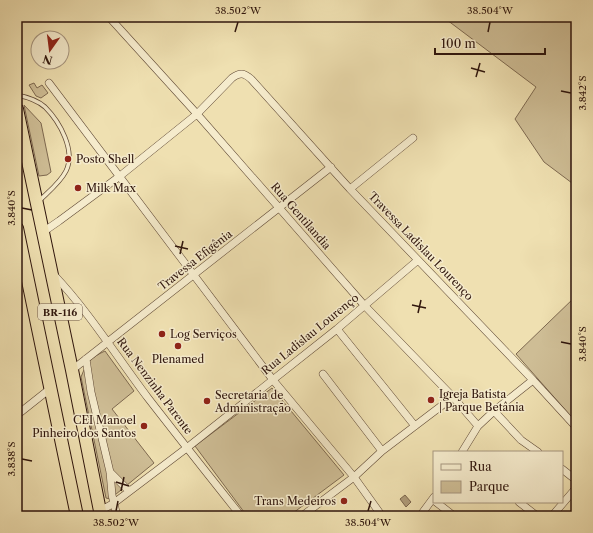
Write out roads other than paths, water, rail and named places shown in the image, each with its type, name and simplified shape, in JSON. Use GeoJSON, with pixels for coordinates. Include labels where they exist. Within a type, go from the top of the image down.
{"type":"FeatureCollection","features":[{"type":"Feature","properties":{"kind":"highway","name":"BR-116"},"geometry":{"type":"LineString","coordinates":[[17,109],[101,514]]}},
{"type":"Feature","properties":{"kind":"highway","name":"BR-116"},"geometry":{"type":"LineString","coordinates":[[17,228],[20,257],[51,388],[77,516]]}},
{"type":"Feature","properties":{"kind":"street","name":"Rua Gentilandia"},"geometry":{"type":"LineString","coordinates":[[109,17],[197,114],[364,305],[453,397],[478,426]]}},
{"type":"Feature","properties":{"kind":"street","name":"Travessa Ladislau Lourenço"},"geometry":{"type":"LineString","coordinates":[[197,114],[226,82],[237,74],[246,75],[251,79],[350,189],[576,427]]}},
{"type":"Feature","properties":{"kind":"street"},"geometry":{"type":"LineString","coordinates":[[49,83],[272,380],[354,477],[382,516]]}},
{"type":"Feature","properties":{"kind":"street"},"geometry":{"type":"LineString","coordinates":[[43,232],[120,176],[197,114]]}},
{"type":"Feature","properties":{"kind":"street"},"geometry":{"type":"LineString","coordinates":[[350,189],[413,138]]}},
{"type":"Feature","properties":{"kind":"street","name":"Travessa Efigênia"},"geometry":{"type":"LineString","coordinates":[[72,370],[331,167]]}},
{"type":"Feature","properties":{"kind":"street","name":"Rua Ladislau Lourenço"},"geometry":{"type":"LineString","coordinates":[[101,514],[337,329],[418,260]]}},
{"type":"Feature","properties":{"kind":"street","name":"Rua Nenzinha Parente"},"geometry":{"type":"LineString","coordinates":[[51,271],[64,285],[148,398],[241,516]]}},
{"type":"Feature","properties":{"kind":"street"},"geometry":{"type":"LineString","coordinates":[[337,329],[415,426]]}},
{"type":"Feature","properties":{"kind":"street"},"geometry":{"type":"LineString","coordinates":[[86,358],[91,392],[110,472],[117,516]]}},
{"type":"Feature","properties":{"kind":"street"},"geometry":{"type":"LineString","coordinates":[[323,374],[382,451]]}},
{"type":"Feature","properties":{"kind":"street"},"geometry":{"type":"LineString","coordinates":[[463,451],[478,426],[494,411],[533,380]]}},
{"type":"Feature","properties":{"kind":"street"},"geometry":{"type":"LineString","coordinates":[[18,413],[51,388]]}},
{"type":"Feature","properties":{"kind":"street"},"geometry":{"type":"LineString","coordinates":[[302,516],[354,477],[382,451],[453,397]]}},
{"type":"Feature","properties":{"kind":"street"},"geometry":{"type":"LineString","coordinates":[[494,411],[521,440],[537,451]]}},
{"type":"Feature","properties":{"kind":"street"},"geometry":{"type":"LineString","coordinates":[[563,471],[576,480]]}},
{"type":"Feature","properties":{"kind":"street"},"geometry":{"type":"LineString","coordinates":[[110,472],[129,491]]}},
{"type":"Feature","properties":{"kind":"street"},"geometry":{"type":"LineString","coordinates":[[552,516],[576,488]]}},
{"type":"Feature","properties":{"kind":"street"},"geometry":{"type":"LineString","coordinates":[[420,516],[433,501]]}},
{"type":"Feature","properties":{"kind":"street"},"geometry":{"type":"LineString","coordinates":[[438,503],[454,516]]}},
{"type":"Feature","properties":{"kind":"street"},"geometry":{"type":"LineString","coordinates":[[520,503],[537,516]]}},
{"type":"Feature","properties":{"kind":"lane"},"geometry":{"type":"LineString","coordinates":[[17,95],[45,107],[66,136],[68,156],[66,171],[61,179],[37,204]]}},
{"type":"Feature","properties":{"kind":"place","name":"Posto Shell"},"geometry":{"type":"Point","coordinates":[68,159]}},
{"type":"Feature","properties":{"kind":"place","name":"Milk Max"},"geometry":{"type":"Point","coordinates":[78,188]}},
{"type":"Feature","properties":{"kind":"place","name":"Log Serviços"},"geometry":{"type":"Point","coordinates":[162,334]}},
{"type":"Feature","properties":{"kind":"place","name":"Plenamed"},"geometry":{"type":"Point","coordinates":[178,346]}},
{"type":"Feature","properties":{"kind":"place","name":"Igreja Batista | Parque Betânia"},"geometry":{"type":"Point","coordinates":[431,400]}},
{"type":"Feature","properties":{"kind":"place","name":"Secretaria de Administração"},"geometry":{"type":"Point","coordinates":[207,401]}},
{"type":"Feature","properties":{"kind":"place","name":"CEI Manoel Pinheiro dos Santos"},"geometry":{"type":"Point","coordinates":[144,426]}},
{"type":"Feature","properties":{"kind":"place","name":"Trans Medeiros"},"geometry":{"type":"Point","coordinates":[344,501]}}]}
